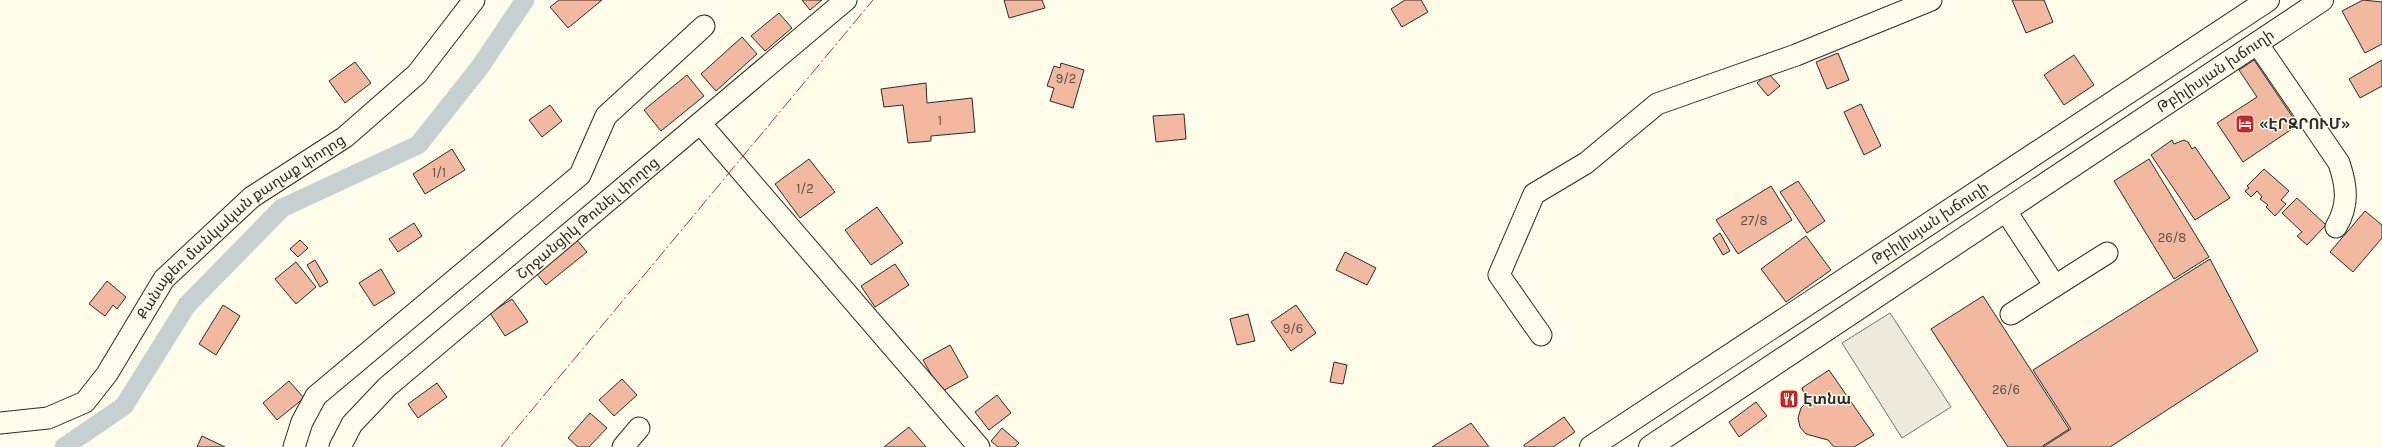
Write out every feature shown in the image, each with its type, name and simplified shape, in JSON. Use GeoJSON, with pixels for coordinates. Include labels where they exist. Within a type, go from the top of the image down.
{"type":"FeatureCollection","features":[{"type":"Feature","properties":{"kind":"main road","name":"Թբիլիսյան խճուղի"},"geometry":{"type":"LineString","coordinates":[[1591,447],[2268,0]]}},
{"type":"Feature","properties":{"kind":"main road","name":"Թբիլիսյան խճուղի"},"geometry":{"type":"LineString","coordinates":[[1650,447],[2322,0]]}},
{"type":"Feature","properties":{"kind":"street","name":"Քանաքեռ մանկական քաղաք փողոց"},"geometry":{"type":"LineString","coordinates":[[0,424],[48,418],[85,402],[107,374],[164,279],[252,197],[345,137],[417,74],[474,0]]}},
{"type":"Feature","properties":{"kind":"street","name":"Շրջանցիկ Թունել փողոց"},"geometry":{"type":"LineString","coordinates":[[340,447],[352,424],[387,387],[846,0]]}},
{"type":"Feature","properties":{"kind":"street"},"geometry":{"type":"LineString","coordinates":[[1541,335],[1499,275],[1534,194],[1586,163],[1656,104],[1796,55],[1931,0]]}},
{"type":"Feature","properties":{"kind":"street"},"geometry":{"type":"LineString","coordinates":[[294,447],[302,422],[316,396],[580,176],[606,116],[704,26]]}},
{"type":"Feature","properties":{"kind":"street"},"geometry":{"type":"LineString","coordinates":[[2257,43],[2339,164],[2345,185],[2346,206],[2336,227]]}},
{"type":"Feature","properties":{"kind":"street"},"geometry":{"type":"LineString","coordinates":[[700,123],[979,447]]}},
{"type":"Feature","properties":{"kind":"street"},"geometry":{"type":"LineString","coordinates":[[2006,210],[2055,286]]}},
{"type":"Feature","properties":{"kind":"street"},"geometry":{"type":"LineString","coordinates":[[2011,314],[2106,253]]}},
{"type":"Feature","properties":{"kind":"street"},"geometry":{"type":"LineString","coordinates":[[623,447],[639,428]]}},
{"type":"Feature","properties":{"kind":"shaded area"},"geometry":{"type":"Polygon","coordinates":[[[1890,313],[1951,407],[1902,438],[1842,343],[1890,313]]]}},
{"type":"Feature","properties":{"kind":"building"},"geometry":{"type":"Polygon","coordinates":[[[559,0],[602,0],[568,28],[550,7],[559,0]]]}},
{"type":"Feature","properties":{"kind":"building"},"geometry":{"type":"Polygon","coordinates":[[[802,0],[822,0],[810,10],[802,0]]]}},
{"type":"Feature","properties":{"kind":"building"},"geometry":{"type":"Polygon","coordinates":[[[1004,0],[1042,0],[1045,8],[1009,18],[1004,0]]]}},
{"type":"Feature","properties":{"kind":"building"},"geometry":{"type":"Polygon","coordinates":[[[1405,0],[1421,0],[1428,12],[1402,27],[1391,9],[1405,0]]]}},
{"type":"Feature","properties":{"kind":"building"},"geometry":{"type":"Polygon","coordinates":[[[2012,0],[2044,0],[2053,22],[2026,33],[2012,0]]]}},
{"type":"Feature","properties":{"kind":"building"},"geometry":{"type":"Polygon","coordinates":[[[2363,0],[2382,2],[2382,44],[2365,53],[2342,11],[2363,0]]]}},
{"type":"Feature","properties":{"kind":"building"},"geometry":{"type":"Polygon","coordinates":[[[779,13],[792,28],[765,51],[751,36],[779,13]]]}},
{"type":"Feature","properties":{"kind":"building"},"geometry":{"type":"Polygon","coordinates":[[[742,37],[757,54],[716,91],[701,74],[742,37]]]}},
{"type":"Feature","properties":{"kind":"building"},"geometry":{"type":"Polygon","coordinates":[[[1838,53],[1849,80],[1827,89],[1816,62],[1838,53]]]}},
{"type":"Feature","properties":{"kind":"building"},"geometry":{"type":"Polygon","coordinates":[[[2074,55],[2094,85],[2064,105],[2044,75],[2074,55]]]}},
{"type":"Feature","properties":{"kind":"building"},"geometry":{"type":"Polygon","coordinates":[[[2254,60],[2298,125],[2243,162],[2217,123],[2257,97],[2239,70],[2254,60]]]}},
{"type":"Feature","properties":{"kind":"building"},"geometry":{"type":"Polygon","coordinates":[[[2382,60],[2382,86],[2360,98],[2349,79],[2382,60]]]}},
{"type":"Feature","properties":{"kind":"building"},"geometry":{"type":"Polygon","coordinates":[[[355,62],[371,83],[345,103],[329,81],[355,62]]]}},
{"type":"Feature","properties":{"kind":"building"},"geometry":{"type":"Polygon","coordinates":[[[1061,63],[1084,70],[1073,108],[1050,101],[1054,88],[1047,86],[1054,66],[1060,68],[1061,63]]]}},
{"type":"Feature","properties":{"kind":"building"},"geometry":{"type":"Polygon","coordinates":[[[1768,73],[1780,86],[1768,96],[1757,83],[1768,73]]]}},
{"type":"Feature","properties":{"kind":"building"},"geometry":{"type":"Polygon","coordinates":[[[687,75],[704,96],[661,131],[644,110],[687,75]]]}},
{"type":"Feature","properties":{"kind":"building"},"geometry":{"type":"Polygon","coordinates":[[[926,83],[927,103],[972,98],[975,132],[931,136],[931,141],[908,143],[903,105],[884,107],[881,89],[926,83]]]}},
{"type":"Feature","properties":{"kind":"building"},"geometry":{"type":"Polygon","coordinates":[[[1861,104],[1881,146],[1864,155],[1844,112],[1861,104]]]}},
{"type":"Feature","properties":{"kind":"building"},"geometry":{"type":"Polygon","coordinates":[[[550,105],[562,121],[542,137],[529,120],[550,105]]]}},
{"type":"Feature","properties":{"kind":"building"},"geometry":{"type":"Polygon","coordinates":[[[1184,114],[1186,139],[1156,142],[1153,116],[1184,114]]]}},
{"type":"Feature","properties":{"kind":"building"},"geometry":{"type":"Polygon","coordinates":[[[2172,140],[2174,144],[2184,140],[2188,142],[2192,149],[2195,147],[2230,198],[2195,220],[2151,155],[2172,140]]]}},
{"type":"Feature","properties":{"kind":"building"},"geometry":{"type":"Polygon","coordinates":[[[452,149],[465,170],[425,194],[413,174],[452,149]]]}},
{"type":"Feature","properties":{"kind":"building"},"geometry":{"type":"Polygon","coordinates":[[[809,159],[835,192],[800,218],[775,184],[809,159]]]}},
{"type":"Feature","properties":{"kind":"building"},"geometry":{"type":"Polygon","coordinates":[[[2149,159],[2209,257],[2174,279],[2114,181],[2149,159]]]}},
{"type":"Feature","properties":{"kind":"building"},"geometry":{"type":"Polygon","coordinates":[[[2264,169],[2289,191],[2281,200],[2286,204],[2275,216],[2266,207],[2268,205],[2260,199],[2262,197],[2257,191],[2251,197],[2245,191],[2249,188],[2247,186],[2264,169]]]}},
{"type":"Feature","properties":{"kind":"building"},"geometry":{"type":"Polygon","coordinates":[[[1798,181],[1825,221],[1807,233],[1780,192],[1798,181]]]}},
{"type":"Feature","properties":{"kind":"building"},"geometry":{"type":"Polygon","coordinates":[[[1771,186],[1792,220],[1738,254],[1716,220],[1771,186]]]}},
{"type":"Feature","properties":{"kind":"building"},"geometry":{"type":"Polygon","coordinates":[[[2297,198],[2326,225],[2307,245],[2297,236],[2302,232],[2282,213],[2297,198]]]}},
{"type":"Feature","properties":{"kind":"building"},"geometry":{"type":"Polygon","coordinates":[[[877,207],[903,243],[871,265],[845,230],[877,207]]]}},
{"type":"Feature","properties":{"kind":"building"},"geometry":{"type":"Polygon","coordinates":[[[2365,211],[2382,225],[2382,238],[2353,272],[2330,252],[2365,211]]]}},
{"type":"Feature","properties":{"kind":"building"},"geometry":{"type":"Polygon","coordinates":[[[414,223],[422,236],[398,252],[389,239],[414,223]]]}},
{"type":"Feature","properties":{"kind":"building"},"geometry":{"type":"Polygon","coordinates":[[[1720,233],[1730,251],[1723,255],[1713,238],[1720,233]]]}},
{"type":"Feature","properties":{"kind":"building"},"geometry":{"type":"Polygon","coordinates":[[[1806,236],[1831,270],[1786,302],[1761,269],[1806,236]]]}},
{"type":"Feature","properties":{"kind":"building"},"geometry":{"type":"Polygon","coordinates":[[[576,239],[587,252],[546,285],[535,272],[576,239]]]}},
{"type":"Feature","properties":{"kind":"building"},"geometry":{"type":"Polygon","coordinates":[[[300,240],[308,248],[298,257],[290,249],[300,240]]]}},
{"type":"Feature","properties":{"kind":"building"},"geometry":{"type":"Polygon","coordinates":[[[1345,252],[1376,268],[1367,285],[1336,270],[1345,252]]]}},
{"type":"Feature","properties":{"kind":"building"},"geometry":{"type":"Polygon","coordinates":[[[2210,259],[2258,351],[2110,447],[2043,447],[2071,429],[2033,370],[2210,259]]]}},
{"type":"Feature","properties":{"kind":"building"},"geometry":{"type":"Polygon","coordinates":[[[315,260],[328,282],[320,287],[307,265],[315,260]]]}},
{"type":"Feature","properties":{"kind":"building"},"geometry":{"type":"Polygon","coordinates":[[[296,262],[316,287],[296,304],[275,279],[296,262]]]}},
{"type":"Feature","properties":{"kind":"building"},"geometry":{"type":"Polygon","coordinates":[[[895,264],[909,285],[875,307],[861,286],[895,264]]]}},
{"type":"Feature","properties":{"kind":"building"},"geometry":{"type":"Polygon","coordinates":[[[381,269],[395,293],[374,306],[359,283],[381,269]]]}},
{"type":"Feature","properties":{"kind":"building"},"geometry":{"type":"Polygon","coordinates":[[[107,281],[126,297],[117,309],[113,305],[105,316],[89,304],[107,281]]]}},
{"type":"Feature","properties":{"kind":"building"},"geometry":{"type":"Polygon","coordinates":[[[1983,296],[2069,429],[2041,447],[2008,447],[1931,329],[1983,296]]]}},
{"type":"Feature","properties":{"kind":"building"},"geometry":{"type":"Polygon","coordinates":[[[512,299],[528,322],[505,336],[490,313],[512,299]]]}},
{"type":"Feature","properties":{"kind":"building"},"geometry":{"type":"Polygon","coordinates":[[[223,305],[240,316],[216,355],[199,344],[223,305]]]}},
{"type":"Feature","properties":{"kind":"building"},"geometry":{"type":"Polygon","coordinates":[[[1296,305],[1316,333],[1291,351],[1271,322],[1296,305]]]}},
{"type":"Feature","properties":{"kind":"building"},"geometry":{"type":"Polygon","coordinates":[[[1248,314],[1255,341],[1237,345],[1230,319],[1248,314]]]}},
{"type":"Feature","properties":{"kind":"building"},"geometry":{"type":"Polygon","coordinates":[[[950,345],[968,377],[941,392],[923,360],[950,345]]]}},
{"type":"Feature","properties":{"kind":"building"},"geometry":{"type":"Polygon","coordinates":[[[1334,362],[1347,365],[1343,384],[1330,382],[1334,362]]]}},
{"type":"Feature","properties":{"kind":"building"},"geometry":{"type":"Polygon","coordinates":[[[1829,370],[1874,435],[1854,447],[1834,447],[1828,440],[1806,434],[1800,427],[1798,418],[1801,408],[1807,402],[1802,388],[1829,370]]]}},
{"type":"Feature","properties":{"kind":"building"},"geometry":{"type":"Polygon","coordinates":[[[622,379],[637,395],[614,416],[599,400],[622,379]]]}},
{"type":"Feature","properties":{"kind":"building"},"geometry":{"type":"Polygon","coordinates":[[[289,381],[304,398],[277,420],[263,403],[289,381]]]}},
{"type":"Feature","properties":{"kind":"building"},"geometry":{"type":"Polygon","coordinates":[[[437,383],[447,397],[418,418],[408,404],[437,383]]]}},
{"type":"Feature","properties":{"kind":"building"},"geometry":{"type":"Polygon","coordinates":[[[997,395],[1011,413],[989,430],[975,412],[997,395]]]}},
{"type":"Feature","properties":{"kind":"building"},"geometry":{"type":"Polygon","coordinates":[[[1756,402],[1767,416],[1739,437],[1729,422],[1756,402]]]}},
{"type":"Feature","properties":{"kind":"building"},"geometry":{"type":"Polygon","coordinates":[[[590,413],[607,428],[589,447],[578,447],[568,438],[590,413]]]}},
{"type":"Feature","properties":{"kind":"building"},"geometry":{"type":"Polygon","coordinates":[[[1564,417],[1575,432],[1553,447],[1525,447],[1524,445],[1564,417]]]}},
{"type":"Feature","properties":{"kind":"building"},"geometry":{"type":"Polygon","coordinates":[[[1471,423],[1489,447],[1432,447],[1471,423]]]}},
{"type":"Feature","properties":{"kind":"building"},"geometry":{"type":"Polygon","coordinates":[[[909,427],[926,447],[884,447],[909,427]]]}},
{"type":"Feature","properties":{"kind":"building"},"geometry":{"type":"Polygon","coordinates":[[[1002,428],[1019,443],[1015,447],[998,447],[991,441],[1002,428]]]}},
{"type":"Feature","properties":{"kind":"building"},"geometry":{"type":"Polygon","coordinates":[[[202,436],[225,447],[197,447],[202,436]]]}},
{"type":"Feature","properties":{"kind":"waterway"},"geometry":{"type":"LineString","coordinates":[[64,447],[124,406],[187,305],[282,208],[418,145],[480,67],[525,0]]}},
{"type":"Feature","properties":{"kind":"power"},"geometry":{"type":"LineString","coordinates":[[501,447],[873,0]]}},
{"type":"Feature","properties":{"kind":"place","name":"«ԷՐԶՐՈՒՄ»"},"geometry":{"type":"Point","coordinates":[2245,124]}},
{"type":"Feature","properties":{"kind":"place","name":"Էտնա"},"geometry":{"type":"Point","coordinates":[1789,399]}}]}
